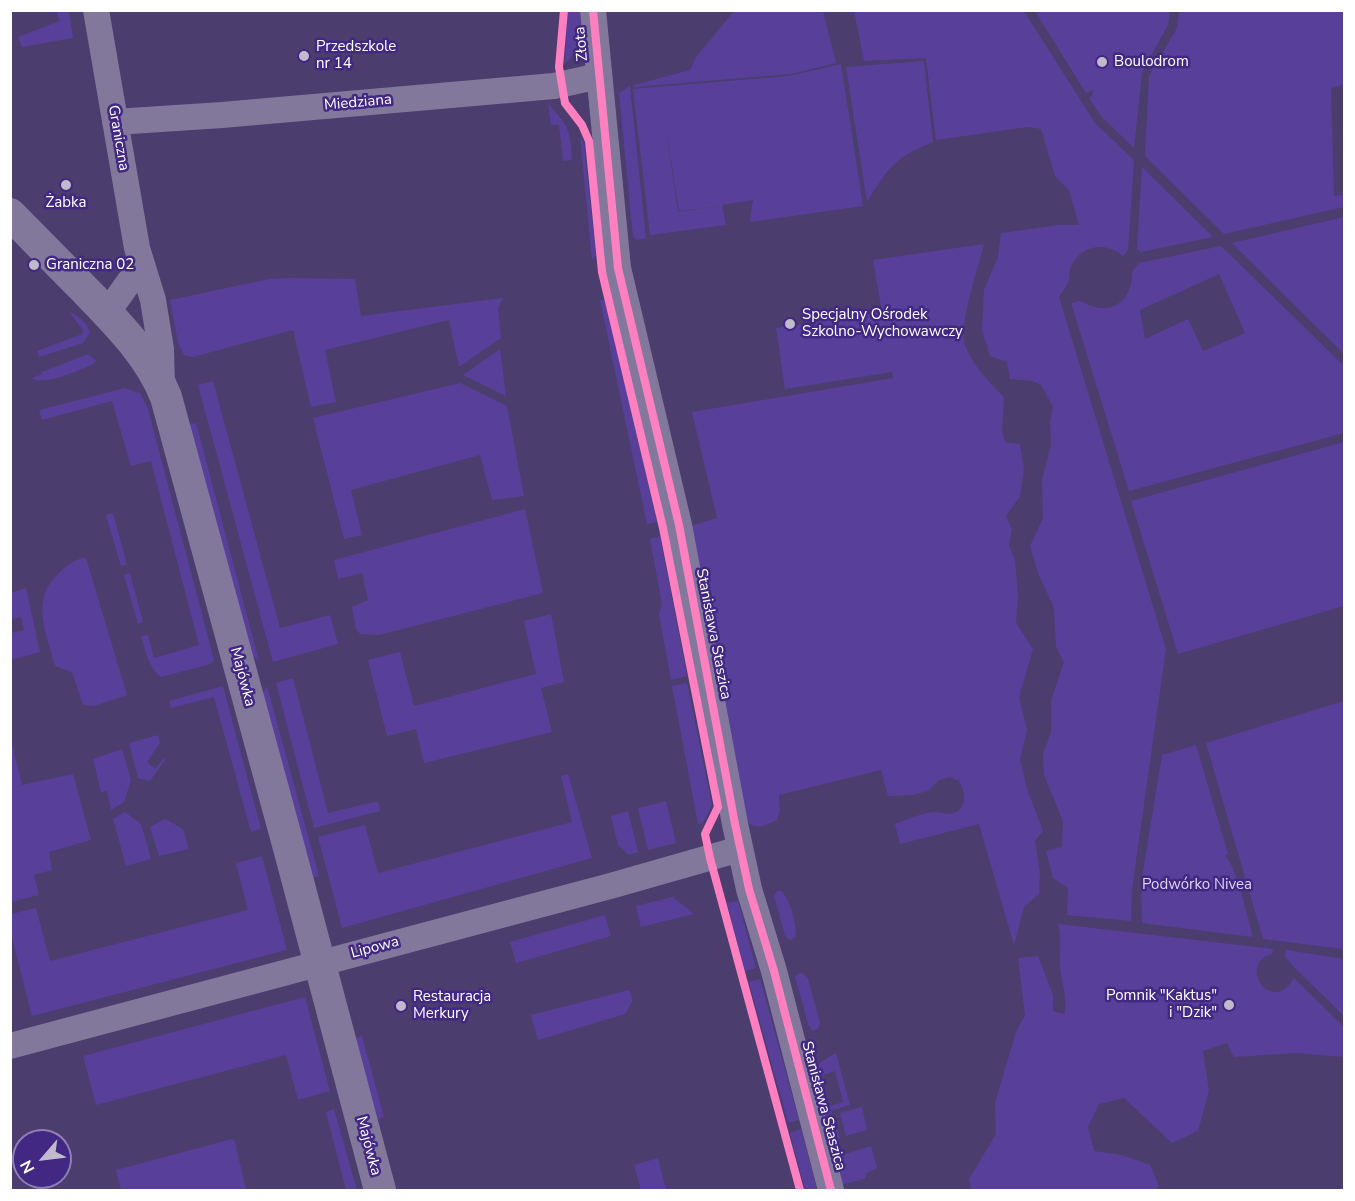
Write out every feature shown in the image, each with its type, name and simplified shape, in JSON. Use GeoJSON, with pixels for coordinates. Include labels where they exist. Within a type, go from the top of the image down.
{"type":"FeatureCollection","features":[{"type":"Feature","properties":{"kind":"street","name":"Graniczna"},"geometry":{"type":"LineString","coordinates":[[96,10],[141,264],[153,300],[161,349],[162,386]]}},
{"type":"Feature","properties":{"kind":"street","name":"Złota"},"geometry":{"type":"LineString","coordinates":[[593,10],[598,76]]}},
{"type":"Feature","properties":{"kind":"street","name":"Miedziana"},"geometry":{"type":"LineString","coordinates":[[115,122],[554,86],[598,76]]}},
{"type":"Feature","properties":{"kind":"street","name":"Stanisława Staszica"},"geometry":{"type":"LineString","coordinates":[[598,76],[618,268],[679,525],[749,889],[774,970],[831,1191]]}},
{"type":"Feature","properties":{"kind":"street","name":"Majówka"},"geometry":{"type":"LineString","coordinates":[[10,214],[107,313],[139,350],[162,386],[177,432],[380,1191]]}},
{"type":"Feature","properties":{"kind":"street"},"geometry":{"type":"LineString","coordinates":[[107,313],[141,264]]}},
{"type":"Feature","properties":{"kind":"street","name":"Lipowa"},"geometry":{"type":"LineString","coordinates":[[10,1046],[614,885],[740,849]]}},
{"type":"Feature","properties":{"kind":"green space"},"geometry":{"type":"Polygon","coordinates":[[[735,10],[823,11],[836,63],[791,74],[633,87],[690,70],[696,57],[735,10]]]}},
{"type":"Feature","properties":{"kind":"green space"},"geometry":{"type":"Polygon","coordinates":[[[56,11],[69,11],[73,38],[22,47],[18,37],[60,21],[56,11]]]}},
{"type":"Feature","properties":{"kind":"green space"},"geometry":{"type":"Polygon","coordinates":[[[567,11],[580,11],[581,27],[578,45],[565,64],[567,11]]]}},
{"type":"Feature","properties":{"kind":"green space"},"geometry":{"type":"Polygon","coordinates":[[[854,11],[1024,11],[1095,123],[1134,160],[1128,250],[1123,256],[1109,248],[1102,247],[1094,247],[1081,253],[1071,266],[1069,280],[1059,297],[1166,649],[1132,889],[1131,921],[1067,915],[1068,888],[1053,878],[1046,851],[1062,847],[1063,821],[1044,775],[1043,754],[1051,732],[1051,701],[1064,662],[1056,647],[1054,608],[1038,573],[1030,546],[1043,518],[1042,480],[1051,445],[1050,422],[1053,407],[1041,385],[1033,381],[1010,379],[1007,362],[990,356],[982,330],[984,290],[998,257],[1001,233],[1060,225],[1079,225],[1069,190],[1055,176],[1041,129],[1027,127],[936,140],[926,58],[864,61],[854,11]]]}},
{"type":"Feature","properties":{"kind":"green space"},"geometry":{"type":"Polygon","coordinates":[[[1035,11],[1170,11],[1168,25],[1142,72],[1134,148],[1101,116],[1089,98],[1093,90],[1086,93],[1035,11]]]}},
{"type":"Feature","properties":{"kind":"green space"},"geometry":{"type":"Polygon","coordinates":[[[1179,11],[1344,11],[1344,84],[1331,88],[1334,196],[1344,195],[1344,207],[1224,234],[1145,156],[1149,76],[1177,28],[1179,11]]]}},
{"type":"Feature","properties":{"kind":"green space"},"geometry":{"type":"Polygon","coordinates":[[[924,61],[933,142],[909,153],[894,165],[867,202],[846,67],[924,61]]]}},
{"type":"Feature","properties":{"kind":"green space"},"geometry":{"type":"Polygon","coordinates":[[[841,64],[863,206],[750,222],[753,200],[722,205],[726,225],[650,235],[633,89],[789,76],[841,64]],[[665,124],[678,212],[720,206],[679,211],[665,124]]]}},
{"type":"Feature","properties":{"kind":"green space"},"geometry":{"type":"Polygon","coordinates":[[[630,86],[646,238],[637,240],[633,236],[619,93],[630,86]]]}},
{"type":"Feature","properties":{"kind":"green space"},"geometry":{"type":"Polygon","coordinates":[[[548,104],[567,129],[572,160],[563,161],[559,125],[551,125],[548,104]]]}},
{"type":"Feature","properties":{"kind":"green space"},"geometry":{"type":"Polygon","coordinates":[[[580,137],[584,143],[596,256],[592,259],[580,137]]]}},
{"type":"Feature","properties":{"kind":"green space"},"geometry":{"type":"Polygon","coordinates":[[[1142,167],[1213,237],[1141,252],[1137,249],[1142,167]]]}},
{"type":"Feature","properties":{"kind":"green space"},"geometry":{"type":"Polygon","coordinates":[[[1344,217],[1344,354],[1232,243],[1344,217]]]}},
{"type":"Feature","properties":{"kind":"green space"},"geometry":{"type":"Polygon","coordinates":[[[984,244],[967,310],[964,336],[965,345],[976,366],[1004,397],[1002,431],[1005,442],[1020,444],[1024,469],[1020,496],[1006,516],[1012,529],[1009,545],[1015,560],[1018,597],[1016,623],[1033,649],[1019,697],[1027,730],[1020,759],[1027,789],[1043,831],[1035,841],[1040,872],[1039,894],[1024,907],[1014,945],[979,824],[900,844],[895,824],[926,813],[950,814],[960,809],[964,796],[959,781],[950,777],[939,780],[928,791],[912,795],[888,796],[881,770],[779,795],[780,811],[777,820],[758,826],[747,821],[691,526],[717,518],[692,412],[893,378],[892,372],[785,389],[776,328],[882,312],[873,260],[984,244]]]}},
{"type":"Feature","properties":{"kind":"green space"},"geometry":{"type":"Polygon","coordinates":[[[1221,246],[1344,366],[1344,433],[1129,491],[1071,303],[1080,301],[1100,308],[1116,305],[1128,293],[1132,272],[1139,263],[1221,246]],[[1219,274],[1140,310],[1145,339],[1188,319],[1203,351],[1245,333],[1219,274]]]}},
{"type":"Feature","properties":{"kind":"green space"},"geometry":{"type":"Polygon","coordinates":[[[269,279],[355,279],[361,316],[503,298],[498,308],[501,338],[459,367],[449,320],[325,350],[336,402],[311,407],[293,330],[193,357],[184,355],[178,343],[170,300],[269,279]]]}},
{"type":"Feature","properties":{"kind":"green space"},"geometry":{"type":"Polygon","coordinates":[[[600,300],[605,300],[657,522],[647,524],[600,300]]]}},
{"type":"Feature","properties":{"kind":"green space"},"geometry":{"type":"Polygon","coordinates":[[[69,312],[82,319],[90,332],[83,343],[39,357],[37,351],[82,334],[83,330],[69,312]]]}},
{"type":"Feature","properties":{"kind":"green space"},"geometry":{"type":"Polygon","coordinates":[[[500,349],[506,396],[463,375],[500,349]]]}},
{"type":"Feature","properties":{"kind":"green space"},"geometry":{"type":"Polygon","coordinates":[[[88,354],[96,361],[92,365],[53,379],[32,378],[42,372],[88,354]]]}},
{"type":"Feature","properties":{"kind":"green space"},"geometry":{"type":"Polygon","coordinates":[[[213,381],[280,628],[330,615],[338,644],[273,662],[198,385],[213,381]]]}},
{"type":"Feature","properties":{"kind":"green space"},"geometry":{"type":"Polygon","coordinates":[[[460,383],[507,406],[524,496],[492,500],[480,455],[351,490],[362,535],[344,539],[313,418],[460,383]]]}},
{"type":"Feature","properties":{"kind":"green space"},"geometry":{"type":"Polygon","coordinates":[[[125,388],[140,393],[148,409],[214,660],[211,664],[161,677],[150,664],[141,636],[148,635],[154,658],[199,645],[151,461],[131,466],[112,401],[42,420],[39,410],[125,388]]]}},
{"type":"Feature","properties":{"kind":"green space"},"geometry":{"type":"Polygon","coordinates":[[[196,423],[259,661],[250,653],[188,425],[196,423]]]}},
{"type":"Feature","properties":{"kind":"green space"},"geometry":{"type":"Polygon","coordinates":[[[1344,442],[1344,606],[1178,654],[1131,501],[1344,442]]]}},
{"type":"Feature","properties":{"kind":"green space"},"geometry":{"type":"Polygon","coordinates":[[[525,509],[543,593],[379,635],[360,634],[356,629],[352,607],[368,600],[362,573],[338,579],[334,560],[525,509]]]}},
{"type":"Feature","properties":{"kind":"green space"},"geometry":{"type":"Polygon","coordinates":[[[113,513],[127,565],[121,566],[106,515],[113,513]]]}},
{"type":"Feature","properties":{"kind":"green space"},"geometry":{"type":"Polygon","coordinates":[[[660,536],[687,676],[671,680],[659,614],[662,604],[650,539],[660,536]]]}},
{"type":"Feature","properties":{"kind":"green space"},"geometry":{"type":"Polygon","coordinates":[[[86,558],[127,695],[94,706],[83,705],[72,672],[55,666],[45,629],[42,606],[50,583],[67,566],[86,558]]]}},
{"type":"Feature","properties":{"kind":"green space"},"geometry":{"type":"Polygon","coordinates":[[[130,573],[143,622],[138,624],[124,575],[130,573]]]}},
{"type":"Feature","properties":{"kind":"green space"},"geometry":{"type":"Polygon","coordinates":[[[26,588],[40,652],[11,660],[11,633],[24,630],[21,617],[11,619],[11,593],[26,588]]]}},
{"type":"Feature","properties":{"kind":"green space"},"geometry":{"type":"Polygon","coordinates":[[[551,614],[564,682],[541,688],[552,732],[424,763],[416,729],[387,736],[368,660],[400,652],[414,706],[536,674],[524,621],[551,614]]]}},
{"type":"Feature","properties":{"kind":"green space"},"geometry":{"type":"Polygon","coordinates":[[[293,678],[328,813],[378,801],[380,811],[314,828],[276,683],[293,678]]]}},
{"type":"Feature","properties":{"kind":"green space"},"geometry":{"type":"Polygon","coordinates":[[[687,683],[712,805],[703,823],[698,824],[672,686],[687,683]]]}},
{"type":"Feature","properties":{"kind":"green space"},"geometry":{"type":"Polygon","coordinates":[[[223,686],[261,829],[251,832],[214,697],[171,708],[169,701],[223,686]]]}},
{"type":"Feature","properties":{"kind":"green space"},"geometry":{"type":"Polygon","coordinates":[[[267,686],[319,876],[311,878],[262,694],[267,686]]]}},
{"type":"Feature","properties":{"kind":"green space"},"geometry":{"type":"Polygon","coordinates":[[[1344,701],[1344,949],[1263,939],[1206,743],[1344,701]]]}},
{"type":"Feature","properties":{"kind":"green space"},"geometry":{"type":"Polygon","coordinates":[[[158,735],[160,743],[147,762],[155,769],[165,757],[165,760],[150,781],[138,778],[129,743],[158,735]]]}},
{"type":"Feature","properties":{"kind":"green space"},"geometry":{"type":"Polygon","coordinates":[[[11,739],[22,785],[73,774],[91,840],[49,852],[52,870],[34,875],[39,895],[11,902],[11,739]]]}},
{"type":"Feature","properties":{"kind":"green space","name":"Podwórko Nivea"},"geometry":{"type":"Polygon","coordinates":[[[1196,745],[1228,854],[1225,855],[1238,882],[1253,937],[1142,923],[1141,884],[1162,755],[1196,745]]]}},
{"type":"Feature","properties":{"kind":"green space"},"geometry":{"type":"Polygon","coordinates":[[[122,749],[131,780],[124,802],[111,810],[107,791],[101,792],[93,759],[122,749]]]}},
{"type":"Feature","properties":{"kind":"green space"},"geometry":{"type":"Polygon","coordinates":[[[568,774],[592,858],[342,928],[318,837],[365,825],[378,873],[572,822],[561,776],[568,774]]]}},
{"type":"Feature","properties":{"kind":"green space"},"geometry":{"type":"Polygon","coordinates":[[[666,801],[676,843],[648,850],[638,808],[666,801]]]}},
{"type":"Feature","properties":{"kind":"green space"},"geometry":{"type":"Polygon","coordinates":[[[628,811],[638,852],[629,855],[618,845],[611,816],[628,811]]]}},
{"type":"Feature","properties":{"kind":"green space"},"geometry":{"type":"Polygon","coordinates":[[[125,812],[141,824],[151,859],[126,866],[113,819],[125,812]]]}},
{"type":"Feature","properties":{"kind":"green space"},"geometry":{"type":"Polygon","coordinates":[[[165,819],[183,829],[189,849],[159,856],[150,827],[165,819]]]}},
{"type":"Feature","properties":{"kind":"green space"},"geometry":{"type":"Polygon","coordinates":[[[262,856],[287,950],[32,1016],[11,934],[11,914],[36,908],[50,961],[248,910],[236,863],[262,856]]]}},
{"type":"Feature","properties":{"kind":"green space"},"geometry":{"type":"Polygon","coordinates":[[[777,891],[785,895],[792,912],[796,937],[790,940],[785,936],[774,896],[777,891]]]}},
{"type":"Feature","properties":{"kind":"green space"},"geometry":{"type":"Polygon","coordinates":[[[673,897],[694,914],[641,927],[636,906],[673,897]]]}},
{"type":"Feature","properties":{"kind":"green space"},"geometry":{"type":"Polygon","coordinates":[[[738,901],[756,968],[745,971],[727,903],[738,901]]]}},
{"type":"Feature","properties":{"kind":"green space"},"geometry":{"type":"Polygon","coordinates":[[[605,915],[611,936],[516,963],[510,942],[605,915]]]}},
{"type":"Feature","properties":{"kind":"green space"},"geometry":{"type":"Polygon","coordinates":[[[1058,924],[1273,949],[1272,954],[1262,960],[1257,967],[1257,976],[1261,984],[1268,990],[1276,992],[1285,989],[1294,978],[1344,1027],[1344,1057],[1295,1053],[1234,1057],[1227,1043],[1203,1051],[1209,1091],[1198,1131],[1172,1143],[1124,1098],[1099,1104],[1088,1127],[1094,1151],[1122,1155],[1150,1165],[1159,1186],[1155,1190],[971,1190],[969,1179],[996,1134],[995,1103],[1016,1032],[1025,1015],[1018,958],[1038,956],[1053,995],[1053,1011],[1065,1014],[1058,924]]]}},
{"type":"Feature","properties":{"kind":"green space"},"geometry":{"type":"Polygon","coordinates":[[[1286,950],[1344,959],[1344,1016],[1285,957],[1286,950]]]}},
{"type":"Feature","properties":{"kind":"green space"},"geometry":{"type":"Polygon","coordinates":[[[800,973],[808,979],[820,1023],[818,1029],[812,1031],[795,976],[800,973]]]}},
{"type":"Feature","properties":{"kind":"green space"},"geometry":{"type":"Polygon","coordinates":[[[760,979],[799,1120],[788,1123],[749,982],[760,979]]]}},
{"type":"Feature","properties":{"kind":"green space"},"geometry":{"type":"Polygon","coordinates":[[[629,990],[633,1000],[625,1014],[538,1040],[531,1015],[629,990]]]}},
{"type":"Feature","properties":{"kind":"green space"},"geometry":{"type":"Polygon","coordinates":[[[305,997],[330,1091],[298,1100],[286,1055],[96,1105],[83,1056],[305,997]]]}},
{"type":"Feature","properties":{"kind":"green space"},"geometry":{"type":"Polygon","coordinates":[[[362,1036],[384,1117],[378,1119],[355,1038],[362,1036]]]}},
{"type":"Feature","properties":{"kind":"green space"},"geometry":{"type":"Polygon","coordinates":[[[836,1053],[850,1105],[831,1111],[840,1138],[834,1139],[828,1135],[821,1109],[843,1102],[835,1071],[814,1078],[813,1072],[821,1062],[836,1053]]]}},
{"type":"Feature","properties":{"kind":"green space"},"geometry":{"type":"Polygon","coordinates":[[[862,1107],[867,1130],[846,1136],[840,1113],[862,1107]]]}},
{"type":"Feature","properties":{"kind":"green space"},"geometry":{"type":"Polygon","coordinates":[[[334,1109],[357,1190],[346,1190],[326,1112],[334,1109]]]}},
{"type":"Feature","properties":{"kind":"green space"},"geometry":{"type":"Polygon","coordinates":[[[801,1129],[817,1190],[805,1190],[790,1133],[801,1129]]]}},
{"type":"Feature","properties":{"kind":"green space"},"geometry":{"type":"Polygon","coordinates":[[[232,1139],[235,1142],[246,1190],[121,1190],[116,1170],[232,1139]]]}},
{"type":"Feature","properties":{"kind":"green space"},"geometry":{"type":"Polygon","coordinates":[[[871,1146],[877,1168],[867,1173],[865,1179],[840,1185],[835,1167],[839,1156],[871,1146]]]}},
{"type":"Feature","properties":{"kind":"green space"},"geometry":{"type":"Polygon","coordinates":[[[658,1158],[666,1190],[641,1190],[634,1165],[658,1158]]]}},
{"type":"Feature","properties":{"kind":"cycle path"},"geometry":{"type":"LineString","coordinates":[[564,10],[559,67],[565,103],[582,125],[589,141],[602,272],[663,528],[718,807],[705,834],[800,1190]]}},
{"type":"Feature","properties":{"kind":"cycle path"},"geometry":{"type":"LineString","coordinates":[[593,10],[618,268],[679,525],[749,889],[774,971],[831,1190]]}},
{"type":"Feature","properties":{"kind":"place","name":"Przedszkole nr 14"},"geometry":{"type":"Point","coordinates":[304,56]}},
{"type":"Feature","properties":{"kind":"place","name":"Boulodrom"},"geometry":{"type":"Point","coordinates":[1102,62]}},
{"type":"Feature","properties":{"kind":"place","name":"Żabka"},"geometry":{"type":"Point","coordinates":[66,185]}},
{"type":"Feature","properties":{"kind":"place","name":"Graniczna 02"},"geometry":{"type":"Point","coordinates":[34,265]}},
{"type":"Feature","properties":{"kind":"place","name":"Specjalny Ośrodek Szkolno-Wychowawczy"},"geometry":{"type":"Point","coordinates":[790,324]}},
{"type":"Feature","properties":{"kind":"place","name":"Pomnik \"Kaktus\" i \"Dzik\""},"geometry":{"type":"Point","coordinates":[1229,1005]}},
{"type":"Feature","properties":{"kind":"place","name":"Restauracja Merkury"},"geometry":{"type":"Point","coordinates":[401,1006]}}]}
